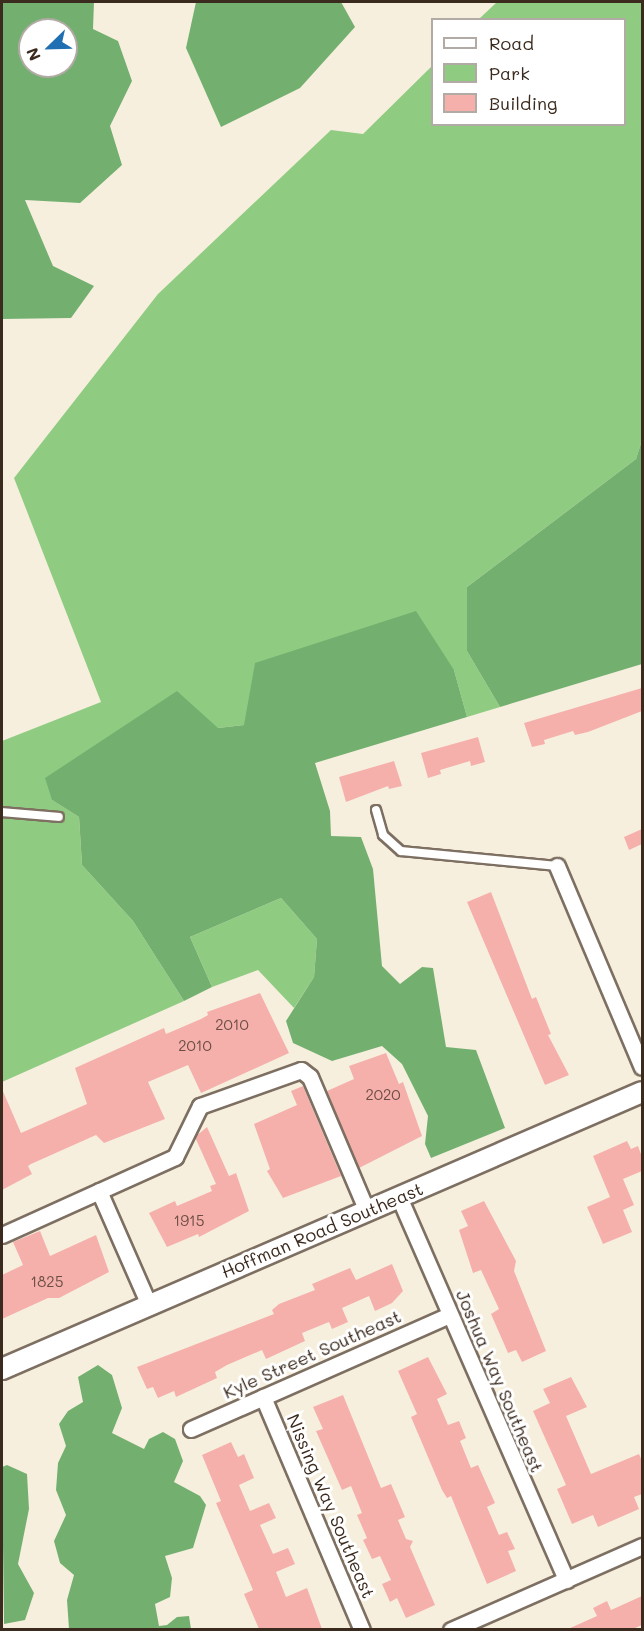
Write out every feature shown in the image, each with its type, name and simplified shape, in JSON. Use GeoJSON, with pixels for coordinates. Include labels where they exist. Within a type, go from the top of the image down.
{"type":"FeatureCollection","features":[{"type":"Feature","properties":{"kind":"street"},"geometry":{"type":"LineString","coordinates":[[557,866],[642,1067]]}},
{"type":"Feature","properties":{"kind":"street"},"geometry":{"type":"LineString","coordinates":[[2,1235],[175,1157],[200,1106],[301,1070],[310,1077],[367,1211]]}},
{"type":"Feature","properties":{"kind":"street","name":"Hoffman Road Southeast"},"geometry":{"type":"LineString","coordinates":[[2,1368],[642,1092]]}},
{"type":"Feature","properties":{"kind":"street"},"geometry":{"type":"LineString","coordinates":[[99,1191],[149,1305]]}},
{"type":"Feature","properties":{"kind":"street","name":"Joshua Way Southeast"},"geometry":{"type":"LineString","coordinates":[[399,1197],[566,1580]]}},
{"type":"Feature","properties":{"kind":"street","name":"Kyle Street Southeast"},"geometry":{"type":"LineString","coordinates":[[190,1429],[449,1315]]}},
{"type":"Feature","properties":{"kind":"street","name":"Nissing Way Southeast"},"geometry":{"type":"LineString","coordinates":[[263,1397],[362,1629]]}},
{"type":"Feature","properties":{"kind":"street"},"geometry":{"type":"LineString","coordinates":[[451,1629],[642,1546]]}},
{"type":"Feature","properties":{"kind":"lane"},"geometry":{"type":"LineString","coordinates":[[376,810],[383,835],[401,851],[557,866]]}},
{"type":"Feature","properties":{"kind":"lane"},"geometry":{"type":"LineString","coordinates":[[2,812],[59,817]]}},
{"type":"Feature","properties":{"kind":"green space"},"geometry":{"type":"Polygon","coordinates":[[[2,2],[94,2],[93,29],[118,41],[132,81],[110,126],[122,165],[80,203],[25,200],[53,266],[94,286],[71,318],[2,319],[2,2]]]}},
{"type":"Feature","properties":{"kind":"green space"},"geometry":{"type":"Polygon","coordinates":[[[196,2],[341,2],[355,27],[300,88],[221,127],[186,48],[196,2]]]}},
{"type":"Feature","properties":{"kind":"green space"},"geometry":{"type":"Polygon","coordinates":[[[497,2],[642,2],[642,440],[636,459],[467,587],[467,651],[500,707],[467,717],[454,670],[244,725],[218,728],[52,800],[79,817],[82,865],[133,921],[184,1001],[2,1082],[2,741],[101,702],[14,478],[158,294],[331,130],[363,134],[431,67],[431,126],[626,126],[626,18],[480,18],[497,2]]]}},
{"type":"Feature","properties":{"kind":"green space"},"geometry":{"type":"Polygon","coordinates":[[[642,440],[642,664],[500,707],[467,651],[467,587],[636,459],[642,440]]]}},
{"type":"Feature","properties":{"kind":"green space"},"geometry":{"type":"Polygon","coordinates":[[[416,611],[454,670],[467,717],[315,763],[330,811],[331,836],[361,837],[373,869],[382,966],[400,984],[422,967],[433,968],[446,1047],[476,1050],[505,1128],[431,1158],[425,1144],[428,1116],[402,1064],[382,1046],[332,1061],[293,1043],[286,1021],[314,977],[317,939],[281,898],[190,937],[212,987],[184,1001],[133,921],[82,865],[79,817],[52,800],[45,778],[177,691],[218,728],[244,725],[255,663],[416,611]]]}},
{"type":"Feature","properties":{"kind":"green space"},"geometry":{"type":"Polygon","coordinates":[[[281,898],[317,939],[314,977],[294,1008],[258,970],[212,987],[190,937],[281,898]]]}},
{"type":"Feature","properties":{"kind":"green space"},"geometry":{"type":"Polygon","coordinates":[[[98,1365],[112,1375],[122,1408],[112,1433],[144,1449],[149,1439],[163,1432],[175,1439],[183,1461],[174,1482],[200,1496],[206,1505],[193,1548],[165,1556],[172,1578],[170,1597],[155,1604],[159,1626],[167,1625],[177,1617],[189,1616],[191,1629],[69,1629],[67,1600],[74,1575],[60,1563],[54,1541],[66,1515],[56,1490],[58,1463],[66,1446],[59,1424],[68,1411],[83,1402],[78,1377],[98,1365]]]}},
{"type":"Feature","properties":{"kind":"green space"},"geometry":{"type":"Polygon","coordinates":[[[7,1465],[27,1474],[29,1509],[18,1564],[34,1593],[25,1620],[4,1624],[2,1467],[7,1465]]]}},
{"type":"Feature","properties":{"kind":"building"},"geometry":{"type":"Polygon","coordinates":[[[642,688],[642,711],[588,732],[575,735],[573,731],[544,740],[545,744],[532,747],[524,723],[642,688]]]}},
{"type":"Feature","properties":{"kind":"building"},"geometry":{"type":"Polygon","coordinates":[[[478,737],[485,762],[471,766],[470,761],[440,770],[441,774],[428,778],[421,753],[478,737]]]}},
{"type":"Feature","properties":{"kind":"building"},"geometry":{"type":"Polygon","coordinates":[[[394,761],[402,786],[389,789],[388,786],[346,802],[339,777],[394,761]]]}},
{"type":"Feature","properties":{"kind":"building"},"geometry":{"type":"Polygon","coordinates":[[[642,829],[642,844],[629,850],[624,837],[642,829]]]}},
{"type":"Feature","properties":{"kind":"building"},"geometry":{"type":"Polygon","coordinates":[[[491,892],[532,999],[536,997],[551,1034],[548,1035],[569,1075],[545,1085],[467,902],[491,892]]]}},
{"type":"Feature","properties":{"kind":"building"},"geometry":{"type":"Polygon","coordinates":[[[260,993],[289,1053],[201,1093],[188,1065],[148,1082],[165,1119],[104,1143],[96,1135],[31,1164],[28,1166],[32,1174],[2,1190],[2,1089],[21,1133],[87,1104],[75,1068],[164,1028],[166,1034],[201,1019],[208,1015],[207,1012],[260,993]]]}},
{"type":"Feature","properties":{"kind":"building"},"geometry":{"type":"Polygon","coordinates":[[[386,1053],[399,1084],[403,1082],[422,1136],[359,1168],[327,1091],[354,1079],[349,1066],[386,1053]]]}},
{"type":"Feature","properties":{"kind":"building"},"geometry":{"type":"Polygon","coordinates":[[[303,1086],[341,1176],[283,1198],[267,1171],[270,1169],[254,1124],[297,1105],[291,1091],[303,1086]]]}},
{"type":"Feature","properties":{"kind":"building"},"geometry":{"type":"Polygon","coordinates":[[[207,1127],[229,1176],[236,1173],[249,1211],[199,1237],[198,1234],[167,1247],[149,1213],[175,1201],[177,1206],[212,1191],[210,1186],[216,1184],[195,1137],[207,1127]]]}},
{"type":"Feature","properties":{"kind":"building"},"geometry":{"type":"Polygon","coordinates":[[[627,1141],[631,1149],[638,1146],[642,1157],[642,1171],[623,1179],[634,1205],[623,1210],[632,1232],[603,1244],[587,1207],[610,1197],[593,1156],[627,1141]]]}},
{"type":"Feature","properties":{"kind":"building"},"geometry":{"type":"Polygon","coordinates":[[[484,1201],[516,1261],[514,1271],[546,1351],[522,1362],[516,1350],[508,1353],[491,1314],[499,1309],[481,1270],[473,1273],[459,1230],[468,1226],[461,1211],[484,1201]]]}},
{"type":"Feature","properties":{"kind":"building"},"geometry":{"type":"Polygon","coordinates":[[[40,1231],[50,1256],[96,1235],[109,1272],[59,1298],[48,1298],[2,1319],[2,1275],[23,1265],[13,1242],[40,1231]]]}},
{"type":"Feature","properties":{"kind":"building"},"geometry":{"type":"Polygon","coordinates":[[[392,1264],[403,1291],[392,1303],[375,1311],[369,1296],[342,1308],[348,1322],[332,1329],[329,1322],[302,1333],[305,1341],[266,1359],[262,1350],[227,1365],[215,1372],[217,1378],[176,1397],[174,1391],[158,1398],[153,1387],[147,1389],[137,1367],[274,1314],[272,1310],[279,1304],[315,1290],[312,1284],[350,1268],[356,1280],[392,1264]]]}},
{"type":"Feature","properties":{"kind":"building"},"geometry":{"type":"Polygon","coordinates":[[[428,1357],[447,1394],[437,1399],[448,1425],[459,1421],[466,1438],[460,1441],[471,1468],[478,1465],[495,1503],[487,1507],[499,1535],[507,1532],[515,1549],[508,1551],[516,1571],[487,1584],[451,1496],[447,1498],[442,1490],[411,1417],[417,1414],[398,1371],[428,1357]]]}},
{"type":"Feature","properties":{"kind":"building"},"geometry":{"type":"Polygon","coordinates":[[[571,1377],[587,1407],[566,1416],[591,1474],[639,1454],[642,1461],[642,1494],[634,1497],[639,1509],[598,1527],[593,1515],[572,1524],[557,1489],[566,1485],[533,1411],[550,1403],[543,1389],[571,1377]]]}},
{"type":"Feature","properties":{"kind":"building"},"geometry":{"type":"Polygon","coordinates":[[[343,1395],[381,1488],[391,1484],[405,1517],[398,1520],[406,1539],[413,1541],[410,1547],[435,1605],[406,1618],[397,1598],[390,1602],[382,1584],[391,1580],[380,1556],[372,1559],[363,1540],[367,1538],[357,1515],[362,1513],[351,1486],[342,1490],[316,1431],[323,1429],[313,1407],[343,1395]]]}},
{"type":"Feature","properties":{"kind":"building"},"geometry":{"type":"Polygon","coordinates":[[[231,1442],[238,1457],[244,1454],[254,1478],[239,1485],[250,1511],[269,1503],[276,1518],[260,1525],[273,1554],[288,1548],[295,1564],[276,1572],[286,1597],[307,1588],[322,1629],[259,1629],[244,1594],[253,1590],[216,1503],[221,1501],[202,1455],[231,1442]]]}},
{"type":"Feature","properties":{"kind":"building"},"geometry":{"type":"Polygon","coordinates":[[[642,1596],[642,1625],[633,1629],[568,1629],[597,1616],[593,1608],[607,1601],[611,1610],[642,1596]]]}}]}
